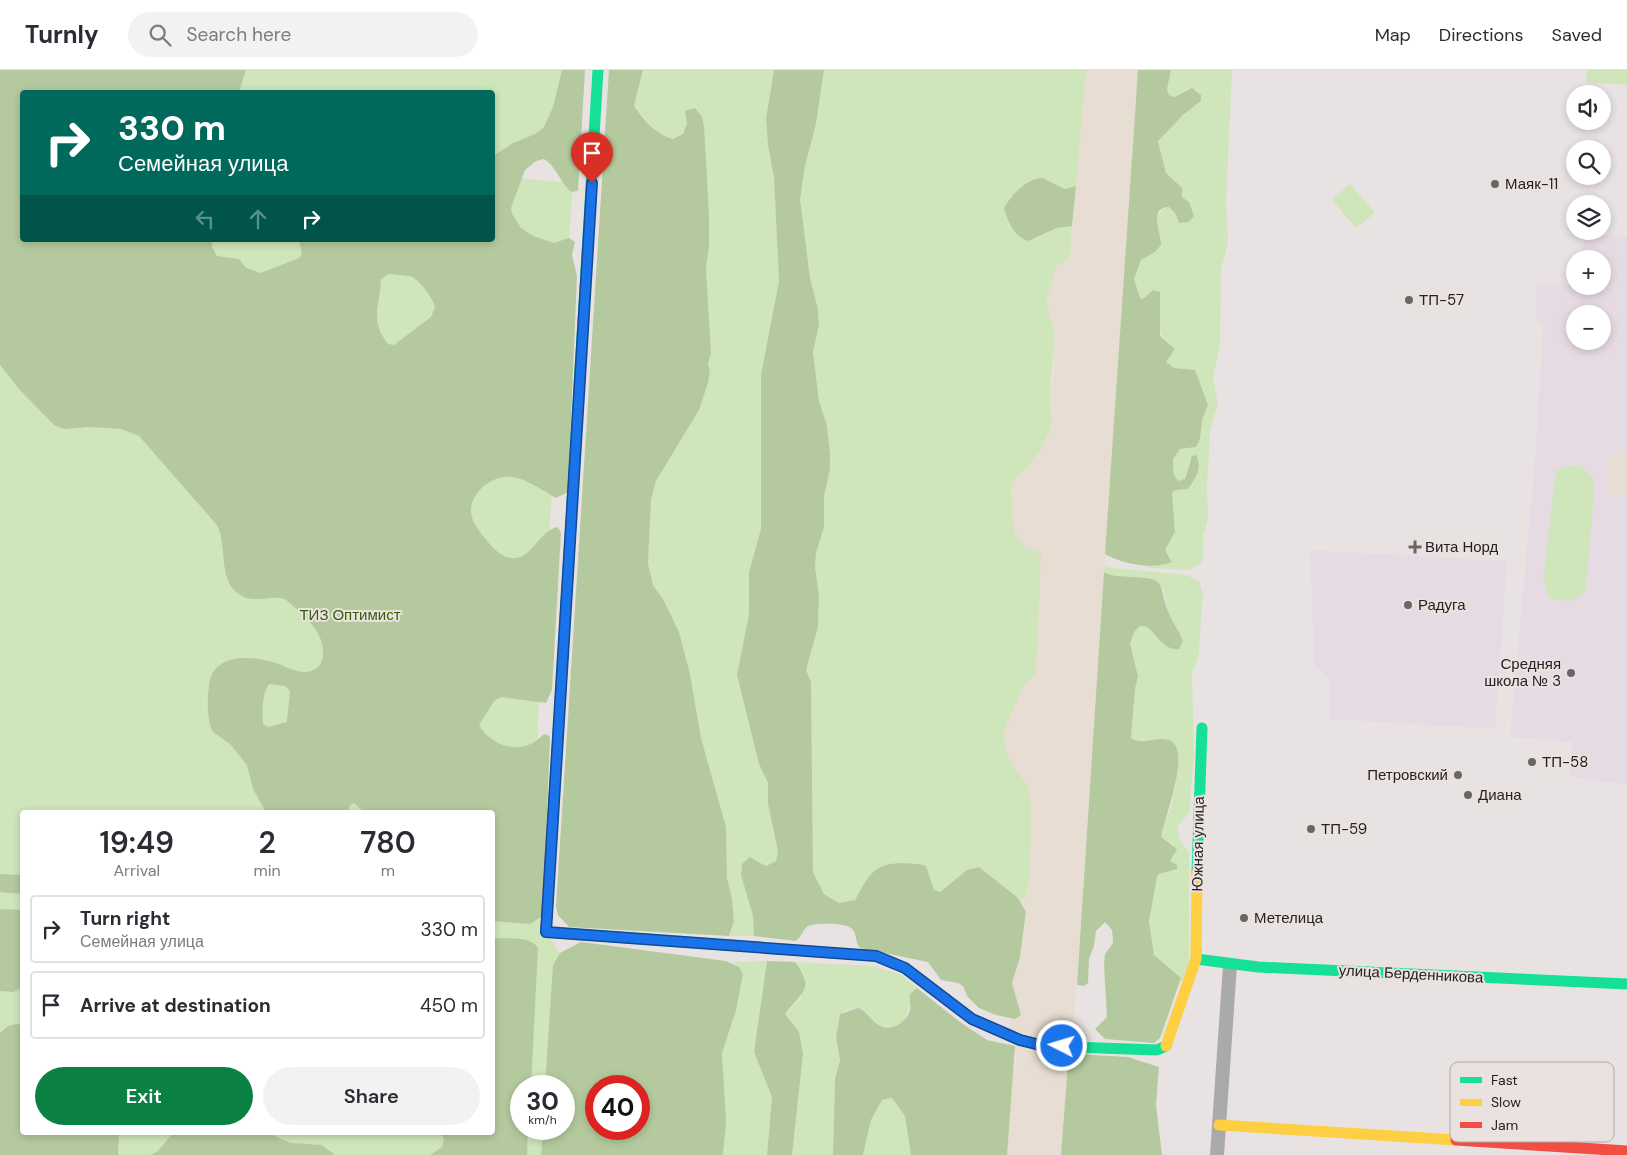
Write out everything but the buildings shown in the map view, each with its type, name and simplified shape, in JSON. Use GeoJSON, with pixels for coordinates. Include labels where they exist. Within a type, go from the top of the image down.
{"type":"FeatureCollection","features":[{"type":"Feature","properties":{"kind":"street","name":"Южная улица"},"geometry":{"type":"LineString","coordinates":[[598,70],[546,932],[876,956],[905,968],[972,1019],[1020,1040],[1044,1046],[1157,1050],[1167,1045],[1196,959],[1197,844],[1202,728]]}},
{"type":"Feature","properties":{"kind":"street","name":"улица Берденникова"},"geometry":{"type":"LineString","coordinates":[[1196,959],[1230,965],[1627,984]]}},
{"type":"Feature","properties":{"kind":"street"},"geometry":{"type":"LineString","coordinates":[[1217,1155],[1230,965]]}},
{"type":"Feature","properties":{"kind":"street"},"geometry":{"type":"LineString","coordinates":[[1219,1125],[1450,1140]]}},
{"type":"Feature","properties":{"kind":"street"},"geometry":{"type":"LineString","coordinates":[[1486,1142],[1627,1151]]}},
{"type":"Feature","properties":{"kind":"shaded area"},"geometry":{"type":"Polygon","coordinates":[[[1086,70],[1138,70],[1072,1051],[1055,1059],[1068,1063],[1061,1155],[1007,1155],[1012,1080],[1016,1058],[1015,1047],[1008,1045],[1010,1019],[1015,1019],[1021,1015],[1012,983],[1020,957],[1026,919],[1026,912],[1018,898],[1026,899],[1030,873],[1026,783],[1012,766],[1003,740],[1005,728],[1024,685],[1024,547],[1015,533],[1011,488],[1017,476],[1039,452],[1052,426],[1050,391],[1053,379],[1055,335],[1046,302],[1056,267],[1070,257],[1086,70]]]}},
{"type":"Feature","properties":{"kind":"shaded area","name":"Средняя школа № 3"},"geometry":{"type":"Polygon","coordinates":[[[1611,235],[1627,236],[1627,454],[1610,453],[1605,494],[1627,495],[1627,785],[1569,776],[1573,742],[1510,737],[1536,448],[1543,324],[1535,317],[1537,283],[1566,284],[1566,295],[1611,295],[1611,250],[1583,250],[1584,240],[1611,240],[1611,235]]]}},
{"type":"Feature","properties":{"kind":"shaded area"},"geometry":{"type":"Polygon","coordinates":[[[1610,453],[1627,454],[1627,495],[1605,494],[1610,453]]]}},
{"type":"Feature","properties":{"kind":"shaded area","name":"Радуга"},"geometry":{"type":"Polygon","coordinates":[[[1310,550],[1507,561],[1495,729],[1330,719],[1330,679],[1314,664],[1310,550]]]}},
{"type":"Feature","properties":{"kind":"green space","name":"ТИЗ Оптимист"},"geometry":{"type":"Polygon","coordinates":[[[0,70],[246,70],[240,90],[20,90],[20,242],[212,242],[212,247],[217,256],[239,259],[246,268],[261,273],[299,258],[302,254],[299,242],[495,242],[495,155],[513,143],[535,134],[544,127],[553,107],[562,70],[585,70],[578,191],[571,192],[552,166],[544,159],[536,161],[525,170],[511,208],[512,214],[521,228],[533,236],[554,243],[569,238],[575,242],[572,255],[577,276],[568,492],[556,498],[523,480],[512,477],[497,478],[490,481],[479,491],[474,498],[471,512],[475,524],[488,542],[499,553],[509,558],[520,557],[526,554],[551,529],[558,527],[561,533],[552,690],[546,703],[501,697],[494,701],[479,725],[496,742],[510,747],[525,746],[537,741],[546,734],[550,737],[543,916],[530,924],[495,921],[495,810],[362,810],[354,803],[350,805],[349,810],[265,810],[253,789],[247,765],[231,745],[212,731],[208,703],[212,675],[224,662],[243,658],[273,662],[301,672],[312,671],[320,665],[323,654],[323,646],[316,631],[305,617],[285,600],[278,598],[246,598],[234,590],[226,575],[222,541],[217,525],[139,436],[121,429],[88,427],[64,429],[54,425],[19,389],[0,365],[0,70]],[[389,274],[381,279],[377,320],[382,335],[388,344],[394,345],[431,317],[435,307],[425,289],[410,276],[389,274]],[[269,684],[267,688],[264,698],[263,724],[268,727],[287,722],[290,691],[285,686],[269,684]]]}},
{"type":"Feature","properties":{"kind":"green space"},"geometry":{"type":"Polygon","coordinates":[[[246,70],[562,70],[553,107],[544,127],[535,134],[513,143],[495,155],[495,90],[240,90],[246,70]]]}},
{"type":"Feature","properties":{"kind":"green space"},"geometry":{"type":"Polygon","coordinates":[[[609,70],[643,70],[634,106],[646,122],[661,134],[673,139],[683,134],[687,123],[685,111],[695,108],[702,117],[704,126],[709,214],[709,247],[706,267],[711,354],[708,363],[710,371],[699,410],[656,481],[651,499],[648,564],[653,585],[664,601],[679,632],[690,674],[701,738],[726,827],[727,878],[732,898],[734,921],[729,936],[569,927],[558,915],[556,907],[609,70]]]}},
{"type":"Feature","properties":{"kind":"green space"},"geometry":{"type":"Polygon","coordinates":[[[643,70],[774,70],[766,119],[768,145],[774,178],[779,281],[761,375],[761,529],[749,572],[749,614],[737,675],[759,764],[768,783],[768,804],[778,851],[776,861],[766,866],[751,857],[741,875],[753,916],[754,936],[729,936],[734,921],[732,898],[727,878],[726,827],[701,738],[690,674],[679,632],[664,601],[653,585],[648,564],[651,499],[656,481],[699,410],[708,383],[710,371],[708,363],[711,354],[706,267],[709,247],[709,214],[702,117],[686,111],[687,123],[684,134],[673,139],[656,131],[634,106],[643,70]]]}},
{"type":"Feature","properties":{"kind":"green space"},"geometry":{"type":"Polygon","coordinates":[[[774,70],[824,70],[816,124],[805,166],[800,199],[810,278],[818,309],[819,325],[813,352],[819,401],[827,426],[830,453],[830,469],[824,496],[824,527],[816,553],[815,567],[819,595],[818,627],[806,670],[811,682],[813,872],[824,894],[839,903],[855,900],[872,873],[884,866],[902,863],[926,866],[934,890],[940,892],[967,870],[979,867],[1018,898],[1026,912],[1020,957],[1012,983],[1021,1015],[1015,1019],[996,1015],[979,1008],[967,996],[963,986],[958,983],[941,980],[928,962],[860,948],[855,934],[850,927],[839,924],[808,926],[796,941],[754,936],[753,916],[741,875],[742,864],[750,857],[766,866],[776,861],[778,851],[768,804],[768,783],[759,764],[737,675],[749,614],[749,572],[761,529],[761,375],[779,281],[774,178],[768,145],[766,119],[774,70]]]}},
{"type":"Feature","properties":{"kind":"green space"},"geometry":{"type":"Polygon","coordinates":[[[824,70],[1086,70],[1076,186],[1065,189],[1048,181],[1030,181],[1010,198],[1034,239],[1057,228],[1072,226],[1070,257],[1056,267],[1046,302],[1055,335],[1050,391],[1052,426],[1039,452],[1017,476],[1011,488],[1015,533],[1024,547],[1041,553],[1036,674],[1024,685],[1005,728],[1003,740],[1012,766],[1026,783],[1031,803],[1030,873],[1026,899],[1018,898],[979,867],[967,870],[940,892],[934,890],[899,863],[883,866],[872,874],[855,900],[839,903],[824,894],[813,872],[811,682],[806,670],[818,627],[819,595],[815,567],[816,553],[824,527],[824,496],[830,469],[830,453],[827,426],[819,401],[813,352],[819,325],[818,309],[810,278],[800,199],[805,166],[816,124],[824,70]]]}},
{"type":"Feature","properties":{"kind":"green space"},"geometry":{"type":"Polygon","coordinates":[[[1138,70],[1171,70],[1167,89],[1169,95],[1174,97],[1192,88],[1201,95],[1201,101],[1183,115],[1158,141],[1166,173],[1182,188],[1182,197],[1189,202],[1194,216],[1189,222],[1179,223],[1175,213],[1169,207],[1162,208],[1157,216],[1161,245],[1155,252],[1141,260],[1134,279],[1140,298],[1143,299],[1153,290],[1160,292],[1160,336],[1175,349],[1166,362],[1174,368],[1195,370],[1208,405],[1202,420],[1200,439],[1196,447],[1180,449],[1173,459],[1174,475],[1178,481],[1185,479],[1192,456],[1196,455],[1199,465],[1188,489],[1175,490],[1172,493],[1175,532],[1165,550],[1172,562],[1156,566],[1120,561],[1105,554],[1138,70]]]}},
{"type":"Feature","properties":{"kind":"green space"},"geometry":{"type":"Polygon","coordinates":[[[1171,70],[1232,70],[1226,202],[1228,243],[1221,270],[1220,345],[1213,377],[1218,403],[1210,430],[1207,487],[1208,519],[1203,537],[1203,559],[1200,564],[1190,570],[1149,568],[1143,565],[1163,565],[1171,559],[1165,550],[1175,532],[1172,493],[1175,490],[1184,490],[1197,475],[1190,460],[1185,479],[1182,481],[1175,480],[1173,459],[1180,449],[1196,447],[1200,439],[1202,420],[1208,405],[1195,371],[1174,368],[1165,362],[1173,352],[1159,331],[1160,292],[1153,290],[1143,299],[1139,297],[1134,279],[1141,260],[1158,249],[1161,241],[1156,217],[1164,208],[1169,207],[1175,213],[1179,223],[1189,202],[1182,197],[1179,185],[1166,173],[1158,141],[1183,115],[1201,101],[1197,90],[1187,89],[1174,97],[1169,95],[1167,89],[1171,70]]]}},
{"type":"Feature","properties":{"kind":"green space"},"geometry":{"type":"Polygon","coordinates":[[[1587,70],[1627,70],[1627,85],[1586,82],[1587,70]]]}},
{"type":"Feature","properties":{"kind":"green space","name":"ТИЗ Оптимист"},"geometry":{"type":"Polygon","coordinates":[[[495,176],[573,183],[539,681],[534,914],[560,953],[553,965],[546,1075],[510,1075],[510,1140],[542,1140],[541,1155],[0,1155],[0,365],[47,418],[88,427],[121,429],[139,436],[146,443],[187,242],[495,242],[495,176]]]}},
{"type":"Feature","properties":{"kind":"green space"},"geometry":{"type":"Polygon","coordinates":[[[1042,178],[1065,189],[1076,186],[1072,226],[1057,228],[1028,241],[1015,232],[1004,208],[1025,184],[1042,178]]]}},
{"type":"Feature","properties":{"kind":"green space"},"geometry":{"type":"Polygon","coordinates":[[[1350,184],[1375,213],[1356,228],[1332,200],[1350,184]]]}},
{"type":"Feature","properties":{"kind":"green space"},"geometry":{"type":"Polygon","coordinates":[[[1580,466],[1593,477],[1594,490],[1586,590],[1578,597],[1570,600],[1550,598],[1543,581],[1556,471],[1565,467],[1580,466]]]}},
{"type":"Feature","properties":{"kind":"green space"},"geometry":{"type":"Polygon","coordinates":[[[1104,567],[1186,575],[1199,581],[1204,597],[1202,602],[1199,654],[1192,675],[1194,755],[1189,813],[1178,826],[1179,839],[1189,852],[1189,964],[1182,982],[1175,973],[1154,955],[1149,921],[1157,877],[1159,874],[1167,872],[1173,864],[1170,861],[1174,845],[1161,838],[1160,831],[1172,805],[1175,787],[1176,761],[1174,744],[1153,739],[1138,741],[1131,738],[1135,689],[1138,676],[1130,644],[1134,632],[1140,626],[1147,627],[1171,648],[1183,641],[1168,611],[1163,589],[1154,580],[1109,575],[1104,572],[1104,567]]]}},
{"type":"Feature","properties":{"kind":"green space"},"geometry":{"type":"Polygon","coordinates":[[[1104,572],[1113,576],[1157,581],[1162,590],[1169,613],[1183,641],[1179,649],[1169,648],[1147,627],[1140,626],[1134,632],[1130,644],[1138,676],[1135,689],[1131,738],[1140,741],[1169,740],[1176,746],[1178,756],[1175,786],[1161,837],[1177,849],[1170,861],[1177,865],[1177,869],[1159,874],[1157,877],[1149,921],[1154,955],[1181,978],[1160,1038],[1154,1043],[1105,1039],[1095,1029],[1107,1017],[1104,965],[1105,954],[1113,943],[1112,930],[1105,922],[1096,931],[1094,946],[1089,959],[1088,983],[1084,986],[1077,985],[1104,572]]]}},
{"type":"Feature","properties":{"kind":"green space"},"geometry":{"type":"Polygon","coordinates":[[[0,874],[20,875],[20,894],[0,892],[0,874]]]}},
{"type":"Feature","properties":{"kind":"green space"},"geometry":{"type":"Polygon","coordinates":[[[0,909],[20,910],[20,989],[13,992],[0,991],[0,909]]]}},
{"type":"Feature","properties":{"kind":"green space"},"geometry":{"type":"Polygon","coordinates":[[[495,938],[530,941],[538,948],[532,1075],[510,1075],[510,1140],[528,1140],[527,1155],[430,1155],[442,1147],[444,1139],[441,1135],[495,1135],[495,938]]]}},
{"type":"Feature","properties":{"kind":"green space"},"geometry":{"type":"Polygon","coordinates":[[[581,942],[726,961],[739,967],[743,974],[736,1010],[722,1053],[726,1123],[723,1155],[541,1155],[542,1140],[575,1140],[575,1075],[546,1075],[553,965],[560,953],[581,942]]]}},
{"type":"Feature","properties":{"kind":"green space"},"geometry":{"type":"Polygon","coordinates":[[[767,961],[754,1052],[772,1097],[767,1155],[723,1155],[725,1135],[722,1053],[738,999],[739,967],[733,962],[767,961]]]}},
{"type":"Feature","properties":{"kind":"green space"},"geometry":{"type":"Polygon","coordinates":[[[767,961],[795,962],[805,979],[804,990],[785,1014],[799,1032],[803,1054],[792,1155],[767,1155],[772,1097],[754,1052],[767,961]]]}},
{"type":"Feature","properties":{"kind":"green space"},"geometry":{"type":"Polygon","coordinates":[[[795,962],[872,966],[900,974],[917,988],[911,997],[905,1020],[897,1026],[883,1026],[861,1010],[855,1008],[848,1009],[840,1014],[836,1037],[840,1060],[835,1079],[833,1155],[792,1155],[803,1054],[785,1014],[801,998],[805,976],[795,962]]]}},
{"type":"Feature","properties":{"kind":"green space"},"geometry":{"type":"Polygon","coordinates":[[[917,988],[960,1022],[987,1040],[1015,1046],[1007,1155],[911,1155],[905,1116],[892,1098],[882,1100],[871,1120],[863,1155],[833,1155],[835,1079],[840,1060],[836,1037],[840,1014],[858,1008],[881,1026],[886,1028],[896,1026],[908,1015],[910,1010],[910,994],[917,988]]]}},
{"type":"Feature","properties":{"kind":"green space"},"geometry":{"type":"Polygon","coordinates":[[[20,1025],[20,1135],[119,1135],[118,1155],[0,1155],[0,1033],[8,1026],[20,1025]]]}},
{"type":"Feature","properties":{"kind":"green space"},"geometry":{"type":"Polygon","coordinates":[[[1057,1053],[1128,1057],[1159,1067],[1156,1105],[1162,1155],[1061,1155],[1068,1063],[1055,1058],[1057,1053]]]}},
{"type":"Feature","properties":{"kind":"green space"},"geometry":{"type":"Polygon","coordinates":[[[893,1098],[905,1116],[911,1155],[863,1155],[871,1120],[882,1100],[893,1098]]]}},
{"type":"Feature","properties":{"kind":"green space"},"geometry":{"type":"Polygon","coordinates":[[[171,1135],[272,1135],[290,1143],[322,1145],[335,1155],[150,1155],[157,1152],[171,1135]]]}},
{"type":"Feature","properties":{"kind":"traffic: fast"},"geometry":{"type":"LineString","coordinates":[[561,688],[598,70]]}},
{"type":"Feature","properties":{"kind":"traffic: fast"},"geometry":{"type":"LineString","coordinates":[[1197,873],[1202,728]]}},
{"type":"Feature","properties":{"kind":"traffic: fast"},"geometry":{"type":"LineString","coordinates":[[546,927],[546,932],[876,956],[905,968],[972,1019],[1019,1040],[1044,1046],[1157,1050],[1166,1046]]}},
{"type":"Feature","properties":{"kind":"traffic: fast"},"geometry":{"type":"LineString","coordinates":[[1196,959],[1258,967],[1627,984]]}},
{"type":"Feature","properties":{"kind":"traffic: slow"},"geometry":{"type":"LineString","coordinates":[[1166,1046],[1196,959],[1197,873]]}},
{"type":"Feature","properties":{"kind":"traffic: slow"},"geometry":{"type":"LineString","coordinates":[[1219,1125],[1450,1140]]}},
{"type":"Feature","properties":{"kind":"traffic: jam"},"geometry":{"type":"LineString","coordinates":[[546,927],[561,688]]}},
{"type":"Feature","properties":{"kind":"traffic: jam"},"geometry":{"type":"LineString","coordinates":[[1487,1142],[1627,1151]]}},
{"type":"Feature","properties":{"kind":"place","name":"Маяк-11"},"geometry":{"type":"Point","coordinates":[1495,184]}},
{"type":"Feature","properties":{"kind":"place","name":"ТП-57"},"geometry":{"type":"Point","coordinates":[1409,300]}},
{"type":"Feature","properties":{"kind":"place","name":"Вита Норд"},"geometry":{"type":"Point","coordinates":[1415,547]}},
{"type":"Feature","properties":{"kind":"place","name":"Радуга"},"geometry":{"type":"Point","coordinates":[1408,605]}},
{"type":"Feature","properties":{"kind":"place","name":"Средняя школа № 3"},"geometry":{"type":"Point","coordinates":[1571,673]}},
{"type":"Feature","properties":{"kind":"place","name":"ТП-58"},"geometry":{"type":"Point","coordinates":[1532,762]}},
{"type":"Feature","properties":{"kind":"place","name":"Петровский"},"geometry":{"type":"Point","coordinates":[1458,775]}},
{"type":"Feature","properties":{"kind":"place","name":"Диана"},"geometry":{"type":"Point","coordinates":[1468,795]}},
{"type":"Feature","properties":{"kind":"place","name":"ТП-59"},"geometry":{"type":"Point","coordinates":[1311,829]}},
{"type":"Feature","properties":{"kind":"place","name":"Метелица"},"geometry":{"type":"Point","coordinates":[1244,918]}},
{"type":"Feature","properties":{"kind":"route"},"geometry":{"type":"LineString","coordinates":[[592,183],[546,932],[876,956],[905,968],[924,980],[972,1019],[1020,1040],[1044,1046],[1062,1046]]}}]}
